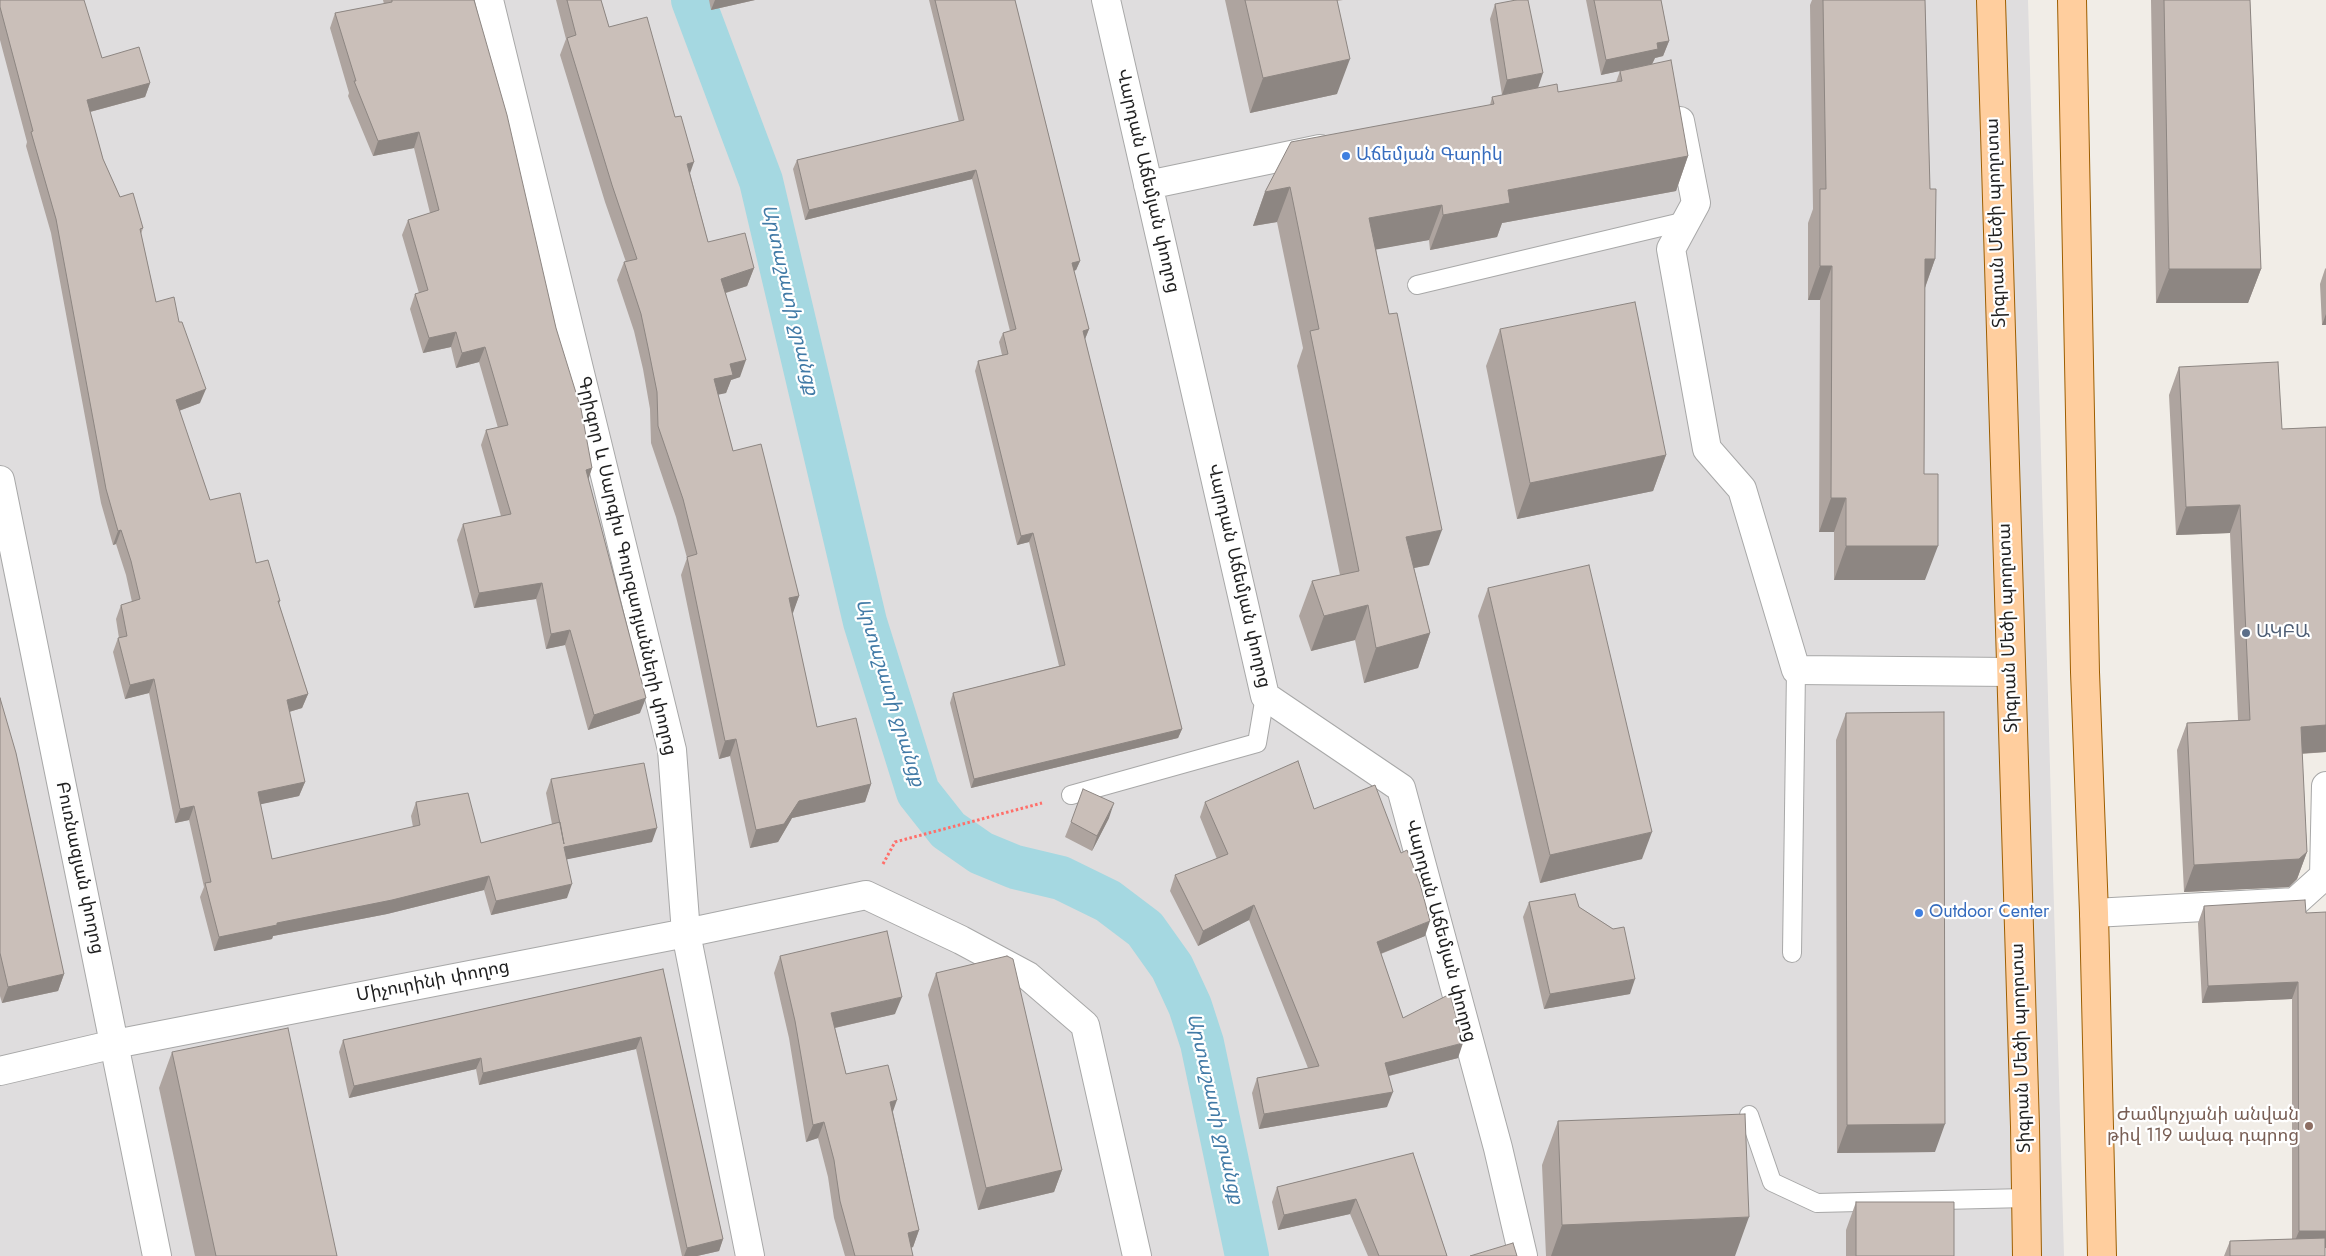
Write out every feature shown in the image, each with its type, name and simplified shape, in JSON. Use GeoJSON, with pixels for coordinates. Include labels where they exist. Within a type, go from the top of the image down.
{"type":"FeatureCollection","features":[{"type":"Feature","properties":{"kind":"main road","name":"Տիգրան Մեծի պողոտա"},"geometry":{"type":"LineString","coordinates":[[1991,0],[2025,1126],[2027,1256]]}},
{"type":"Feature","properties":{"kind":"main road"},"geometry":{"type":"LineString","coordinates":[[2072,0],[2085,672],[2094,913],[2102,1256]]}},
{"type":"Feature","properties":{"kind":"street","name":"Գրիգոր և Սարգիս Գուրզադյանների փողոց"},"geometry":{"type":"LineString","coordinates":[[489,0],[672,750],[686,933],[750,1256]]}},
{"type":"Feature","properties":{"kind":"street","name":"Վարդան Աճեմյան փողոց"},"geometry":{"type":"LineString","coordinates":[[1106,0],[1265,696],[1401,788],[1498,1148],[1523,1256]]}},
{"type":"Feature","properties":{"kind":"street"},"geometry":{"type":"LineString","coordinates":[[1676,95],[1696,202],[1671,249],[1707,449],[1742,489],[1796,670],[2010,672]]}},
{"type":"Feature","properties":{"kind":"street"},"geometry":{"type":"LineString","coordinates":[[1148,185],[1342,145]]}},
{"type":"Feature","properties":{"kind":"street","name":"Բուռնազյան փողոց"},"geometry":{"type":"LineString","coordinates":[[0,480],[157,1256]]}},
{"type":"Feature","properties":{"kind":"street"},"geometry":{"type":"LineString","coordinates":[[2094,913],[2295,902],[2324,876],[2326,786]]}},
{"type":"Feature","properties":{"kind":"street","name":"Միչուրինի փողոց"},"geometry":{"type":"LineString","coordinates":[[0,1072],[115,1044],[686,933],[866,895]]}},
{"type":"Feature","properties":{"kind":"street"},"geometry":{"type":"LineString","coordinates":[[866,895],[960,940],[1028,976],[1085,1025],[1137,1256]]}},
{"type":"Feature","properties":{"kind":"lane"},"geometry":{"type":"LineString","coordinates":[[1417,285],[1686,221]]}},
{"type":"Feature","properties":{"kind":"lane"},"geometry":{"type":"LineString","coordinates":[[1792,953],[1796,670]]}},
{"type":"Feature","properties":{"kind":"lane"},"geometry":{"type":"LineString","coordinates":[[1071,795],[1257,743],[1265,696]]}},
{"type":"Feature","properties":{"kind":"lane"},"geometry":{"type":"LineString","coordinates":[[1749,1116],[1772,1182],[1817,1203],[2026,1198]]}},
{"type":"Feature","properties":{"kind":"path"},"geometry":{"type":"LineString","coordinates":[[866,895],[895,842],[1071,795]]}},
{"type":"Feature","properties":{"kind":"shaded area"},"geometry":{"type":"Polygon","coordinates":[[[0,0],[2028,0],[2064,1256],[0,1256],[0,0]]]}},
{"type":"Feature","properties":{"kind":"building"},"geometry":{"type":"Polygon","coordinates":[[[0,0],[84,0],[102,58],[139,47],[150,83],[87,100],[103,159],[120,197],[133,193],[143,228],[140,229],[156,302],[174,297],[179,322],[182,322],[206,389],[176,400],[210,500],[240,493],[256,563],[268,560],[280,601],[278,601],[308,694],[287,700],[305,782],[258,792],[272,859],[420,825],[416,802],[468,793],[481,843],[560,822],[551,779],[644,763],[657,828],[564,847],[572,884],[496,901],[489,876],[392,900],[277,923],[277,925],[219,937],[205,883],[211,882],[194,806],[180,809],[154,679],[130,685],[118,638],[127,636],[121,605],[140,599],[131,561],[121,530],[118,531],[106,489],[56,219],[31,132],[33,131],[0,7],[0,0]]]}},
{"type":"Feature","properties":{"kind":"building"},"geometry":{"type":"Polygon","coordinates":[[[392,0],[474,0],[507,115],[556,328],[581,409],[592,468],[586,470],[646,698],[594,715],[570,630],[551,634],[542,583],[479,593],[463,524],[511,514],[486,430],[508,425],[485,347],[462,353],[456,332],[429,338],[415,294],[428,290],[408,220],[439,210],[419,132],[378,141],[354,81],[356,81],[335,13],[392,2],[392,0]]]}},
{"type":"Feature","properties":{"kind":"building"},"geometry":{"type":"Polygon","coordinates":[[[567,0],[601,0],[609,27],[647,17],[675,117],[681,116],[694,162],[687,164],[708,242],[745,233],[754,268],[721,279],[746,360],[730,364],[733,375],[714,379],[733,451],[761,444],[799,596],[789,598],[817,727],[856,718],[871,784],[799,801],[784,824],[756,830],[736,739],[725,741],[687,557],[697,554],[683,499],[658,426],[657,392],[649,352],[641,314],[624,262],[637,259],[567,38],[576,35],[567,0]]]}},
{"type":"Feature","properties":{"kind":"building"},"geometry":{"type":"Polygon","coordinates":[[[935,0],[1015,0],[1080,261],[1072,263],[1089,329],[1083,331],[1182,729],[974,779],[953,693],[1065,665],[1033,533],[1021,536],[978,361],[1008,354],[1003,333],[1016,329],[976,170],[809,210],[797,160],[964,120],[935,0]]]}},
{"type":"Feature","properties":{"kind":"building"},"geometry":{"type":"Polygon","coordinates":[[[1245,0],[1337,0],[1350,59],[1263,78],[1245,0]]]}},
{"type":"Feature","properties":{"kind":"building"},"geometry":{"type":"Polygon","coordinates":[[[1528,0],[1543,73],[1507,80],[1495,4],[1528,0]]]}},
{"type":"Feature","properties":{"kind":"building"},"geometry":{"type":"Polygon","coordinates":[[[1594,0],[1661,0],[1669,41],[1657,43],[1658,49],[1606,60],[1594,0]]]}},
{"type":"Feature","properties":{"kind":"building"},"geometry":{"type":"Polygon","coordinates":[[[1823,0],[1925,0],[1930,189],[1936,189],[1935,259],[1925,259],[1924,474],[1938,474],[1938,546],[1846,546],[1846,498],[1831,498],[1832,266],[1820,266],[1820,189],[1826,189],[1823,0]]]}},
{"type":"Feature","properties":{"kind":"building"},"geometry":{"type":"Polygon","coordinates":[[[2164,0],[2250,0],[2261,269],[2169,269],[2164,0]]]}},
{"type":"Feature","properties":{"kind":"building"},"geometry":{"type":"Polygon","coordinates":[[[1671,60],[1688,156],[1508,190],[1510,203],[1443,215],[1442,205],[1369,218],[1389,314],[1397,313],[1442,530],[1406,537],[1430,633],[1376,648],[1368,605],[1324,616],[1312,581],[1359,571],[1310,331],[1319,329],[1290,187],[1265,192],[1291,142],[1494,104],[1492,97],[1557,84],[1558,92],[1622,81],[1620,71],[1671,60]]]}},
{"type":"Feature","properties":{"kind":"building"},"geometry":{"type":"Polygon","coordinates":[[[1635,302],[1666,455],[1530,483],[1500,329],[1635,302]]]}},
{"type":"Feature","properties":{"kind":"building"},"geometry":{"type":"Polygon","coordinates":[[[2278,362],[2282,429],[2326,427],[2326,725],[2301,727],[2307,852],[2299,859],[2194,865],[2187,723],[2250,720],[2240,505],[2186,507],[2179,367],[2278,362]]]}},
{"type":"Feature","properties":{"kind":"building"},"geometry":{"type":"Polygon","coordinates":[[[1589,565],[1652,832],[1550,855],[1488,588],[1589,565]]]}},
{"type":"Feature","properties":{"kind":"building"},"geometry":{"type":"Polygon","coordinates":[[[0,698],[16,753],[64,974],[8,987],[0,953],[0,698]]]}},
{"type":"Feature","properties":{"kind":"building"},"geometry":{"type":"Polygon","coordinates":[[[1944,712],[1945,1124],[1847,1125],[1846,713],[1944,712]]]}},
{"type":"Feature","properties":{"kind":"building"},"geometry":{"type":"Polygon","coordinates":[[[1298,761],[1314,809],[1375,785],[1401,853],[1407,850],[1420,884],[1430,921],[1377,942],[1403,1018],[1450,994],[1463,1043],[1385,1063],[1393,1092],[1264,1114],[1257,1078],[1319,1066],[1254,905],[1203,931],[1175,875],[1228,854],[1205,802],[1298,761]]]}},
{"type":"Feature","properties":{"kind":"building"},"geometry":{"type":"Polygon","coordinates":[[[1083,789],[1114,803],[1097,836],[1071,822],[1083,789]]]}},
{"type":"Feature","properties":{"kind":"building"},"geometry":{"type":"Polygon","coordinates":[[[1575,894],[1579,907],[1613,929],[1624,927],[1635,979],[1550,994],[1529,902],[1575,894]]]}},
{"type":"Feature","properties":{"kind":"building"},"geometry":{"type":"Polygon","coordinates":[[[2305,900],[2306,913],[2326,912],[2326,1231],[2299,1231],[2298,982],[2208,986],[2204,906],[2305,900]]]}},
{"type":"Feature","properties":{"kind":"building"},"geometry":{"type":"Polygon","coordinates":[[[887,931],[902,997],[831,1013],[846,1074],[888,1065],[897,1100],[890,1102],[919,1230],[908,1233],[913,1256],[855,1256],[840,1201],[834,1160],[824,1122],[813,1125],[795,1021],[780,956],[887,931]]]}},
{"type":"Feature","properties":{"kind":"building"},"geometry":{"type":"Polygon","coordinates":[[[1007,956],[1013,959],[1062,1170],[986,1188],[936,973],[1007,956]]]}},
{"type":"Feature","properties":{"kind":"building"},"geometry":{"type":"Polygon","coordinates":[[[663,969],[723,1239],[687,1248],[641,1037],[483,1073],[481,1058],[354,1086],[343,1040],[663,969]]]}},
{"type":"Feature","properties":{"kind":"building"},"geometry":{"type":"Polygon","coordinates":[[[288,1028],[337,1256],[216,1256],[172,1052],[288,1028]]]}},
{"type":"Feature","properties":{"kind":"building"},"geometry":{"type":"Polygon","coordinates":[[[1745,1114],[1749,1217],[1562,1225],[1558,1121],[1745,1114]]]}},
{"type":"Feature","properties":{"kind":"building"},"geometry":{"type":"Polygon","coordinates":[[[1413,1153],[1447,1256],[1379,1256],[1356,1199],[1284,1215],[1277,1187],[1413,1153]]]}},
{"type":"Feature","properties":{"kind":"building"},"geometry":{"type":"Polygon","coordinates":[[[1856,1202],[1954,1202],[1954,1256],[1856,1256],[1856,1202]]]}},
{"type":"Feature","properties":{"kind":"building"},"geometry":{"type":"Polygon","coordinates":[[[2325,1238],[2325,1256],[2230,1256],[2230,1241],[2325,1238]]]}},
{"type":"Feature","properties":{"kind":"building"},"geometry":{"type":"Polygon","coordinates":[[[1513,1243],[1517,1256],[1470,1256],[1513,1243]]]}},
{"type":"Feature","properties":{"kind":"waterway","name":"Արտաշատի ջրանցք"},"geometry":{"type":"LineString","coordinates":[[693,0],[761,181],[865,622],[918,792],[948,830],[981,853],[1015,867],[1061,878],[1108,901],[1145,929],[1172,967],[1190,1006],[1202,1043],[1247,1256]]}},
{"type":"Feature","properties":{"kind":"place","name":"Աճեմյան Գարիկ"},"geometry":{"type":"Point","coordinates":[1346,156]}},
{"type":"Feature","properties":{"kind":"place","name":"ԱԿԲԱ"},"geometry":{"type":"Point","coordinates":[2246,633]}},
{"type":"Feature","properties":{"kind":"place","name":"Outdoor Center"},"geometry":{"type":"Point","coordinates":[1919,913]}},
{"type":"Feature","properties":{"kind":"place","name":"Ժամկոչյանի անվան թիվ 119 ավագ դպրոց"},"geometry":{"type":"Point","coordinates":[2309,1126]}}]}
